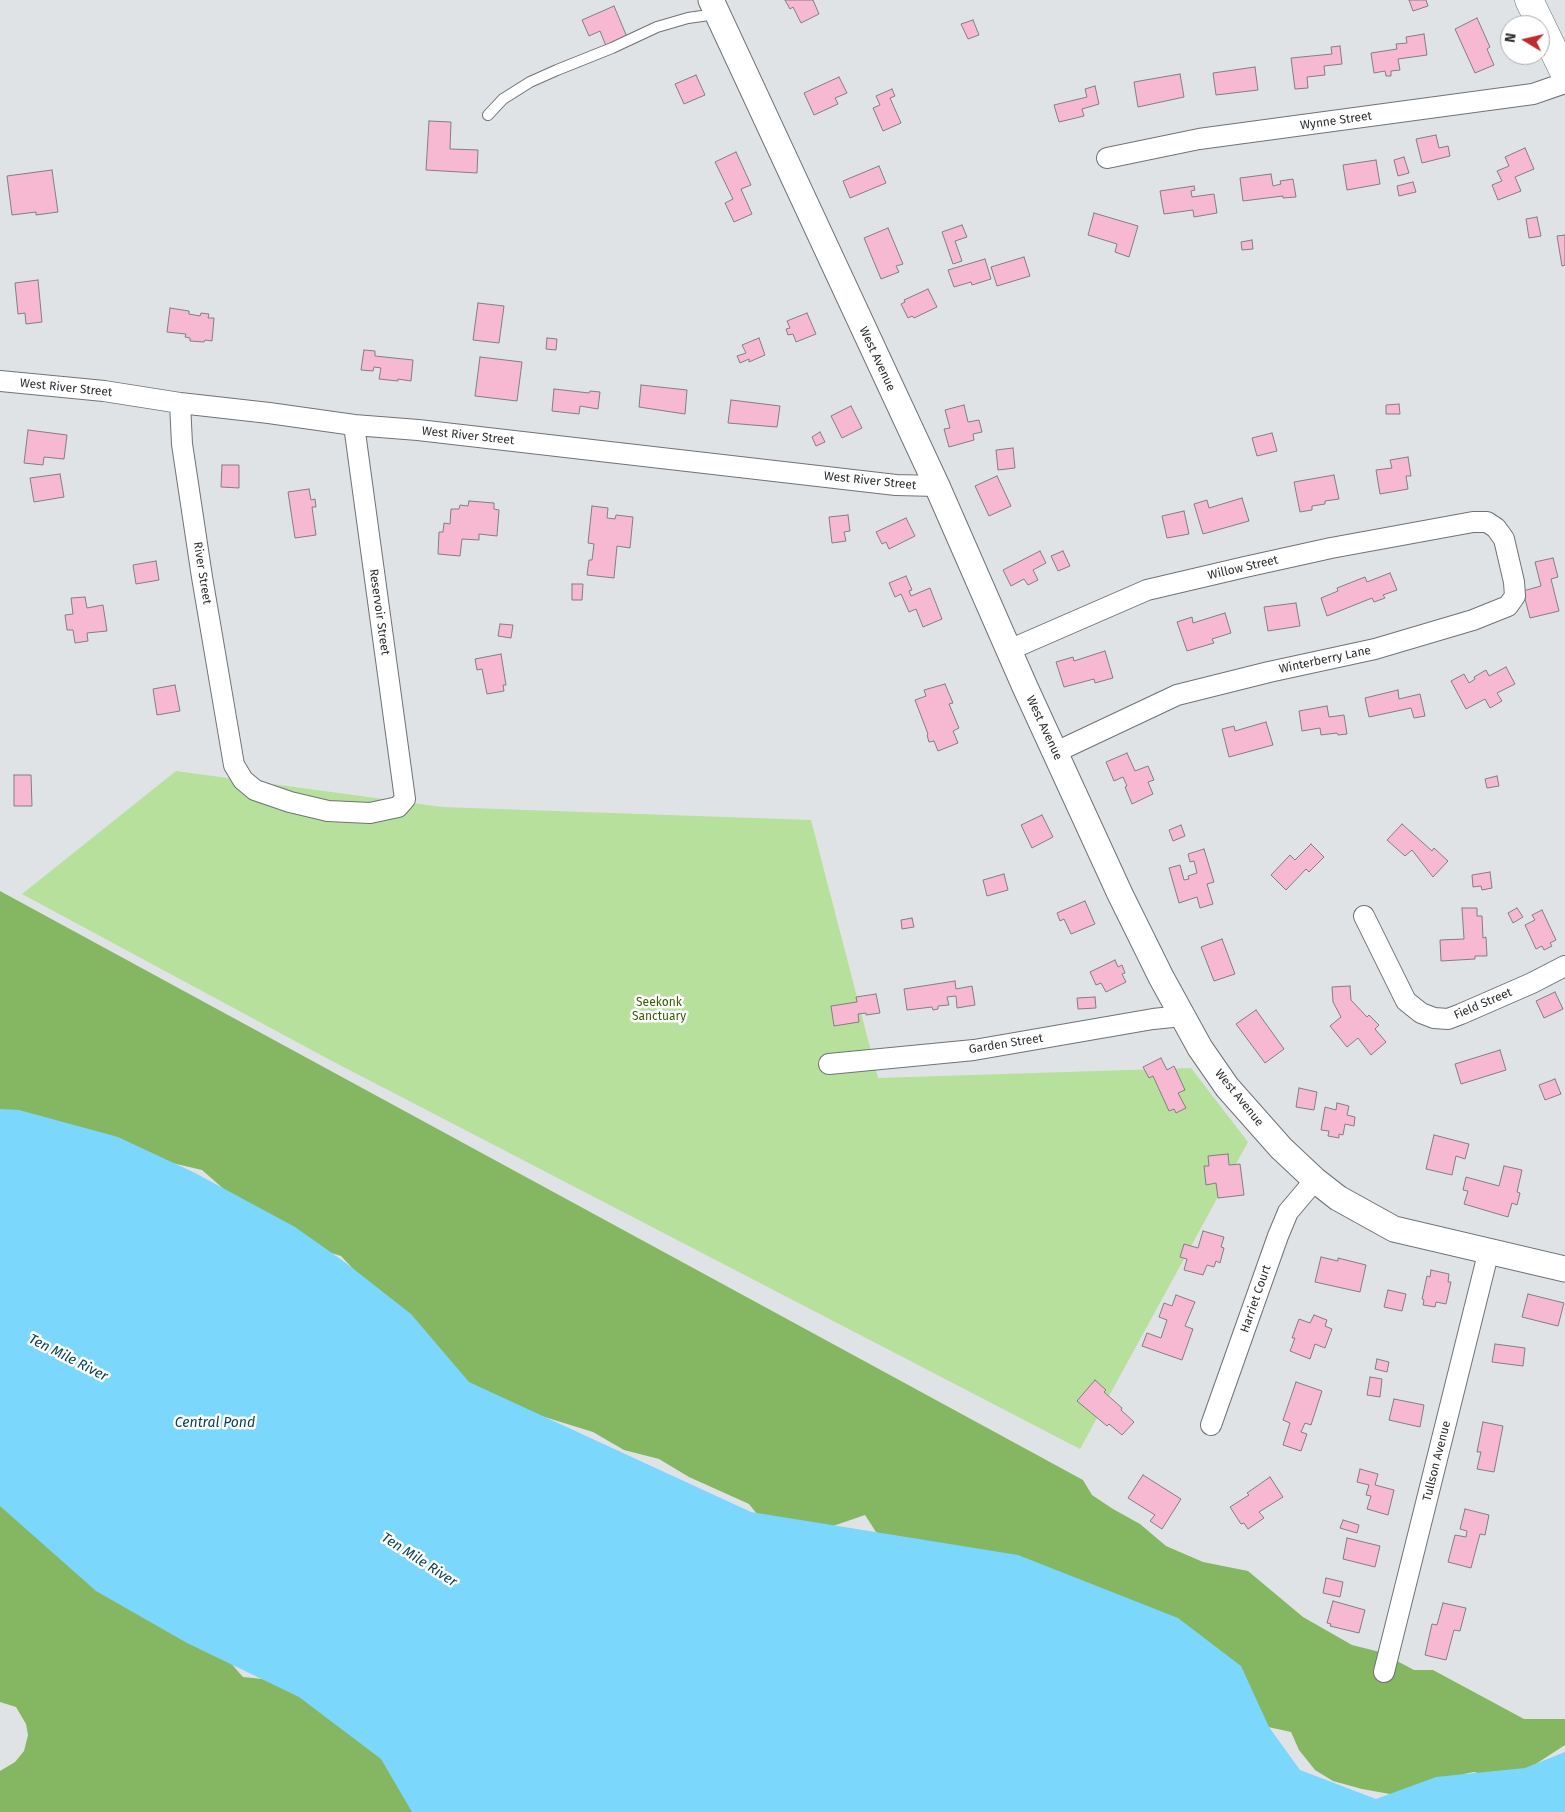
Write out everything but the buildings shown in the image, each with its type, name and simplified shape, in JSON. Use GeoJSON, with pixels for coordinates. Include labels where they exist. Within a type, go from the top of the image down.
{"type":"FeatureCollection","features":[{"type":"Feature","properties":{"kind":"main road"},"geometry":{"type":"LineString","coordinates":[[1529,0],[1564,72]]}},
{"type":"Feature","properties":{"kind":"street","name":"West Avenue"},"geometry":{"type":"LineString","coordinates":[[714,7],[936,486],[1120,894],[1200,1048],[1227,1088],[1281,1148],[1314,1180],[1338,1198],[1394,1229],[1565,1269]]}},
{"type":"Feature","properties":{"kind":"street","name":"Wynne Street"},"geometry":{"type":"LineString","coordinates":[[1106,158],[1199,139],[1533,94],[1564,72]]}},
{"type":"Feature","properties":{"kind":"street","name":"West River Street"},"geometry":{"type":"LineString","coordinates":[[0,381],[104,391],[180,403],[269,412],[354,425],[418,430],[896,485],[936,486]]}},
{"type":"Feature","properties":{"kind":"street","name":"River Street"},"geometry":{"type":"LineString","coordinates":[[180,403],[182,444],[234,765],[243,780],[255,790],[290,802],[328,811],[370,813],[398,807],[405,799]]}},
{"type":"Feature","properties":{"kind":"street","name":"Reservoir Street"},"geometry":{"type":"LineString","coordinates":[[354,425],[405,799]]}},
{"type":"Feature","properties":{"kind":"street","name":"Willow Street"},"geometry":{"type":"LineString","coordinates":[[1009,650],[1147,590],[1331,548],[1453,524],[1488,522]]}},
{"type":"Feature","properties":{"kind":"street","name":"Winterberry Lane"},"geometry":{"type":"LineString","coordinates":[[1056,752],[1177,695],[1269,672],[1375,650],[1474,620],[1508,606],[1515,596],[1509,558],[1504,539],[1496,528],[1488,522]]}},
{"type":"Feature","properties":{"kind":"street","name":"Field Street"},"geometry":{"type":"LineString","coordinates":[[1364,916],[1406,1001],[1421,1013],[1434,1018],[1448,1019],[1461,1014],[1532,983],[1565,966]]}},
{"type":"Feature","properties":{"kind":"street","name":"Garden Street"},"geometry":{"type":"LineString","coordinates":[[829,1064],[974,1050],[1152,1018],[1182,1016]]}},
{"type":"Feature","properties":{"kind":"street","name":"Harriet Court"},"geometry":{"type":"LineString","coordinates":[[1211,1425],[1288,1212],[1314,1180]]}},
{"type":"Feature","properties":{"kind":"street","name":"Tullson Avenue"},"geometry":{"type":"LineString","coordinates":[[1384,1672],[1489,1250]]}},
{"type":"Feature","properties":{"kind":"lane"},"geometry":{"type":"LineString","coordinates":[[488,115],[503,100],[530,82],[657,27],[688,18],[714,7]]}},
{"type":"Feature","properties":{"kind":"green space","name":"Seekonk Sanctuary"},"geometry":{"type":"Polygon","coordinates":[[[176,771],[442,807],[811,820],[878,1078],[1191,1068],[1248,1142],[1080,1449],[332,1061],[22,894],[176,771]]]}},
{"type":"Feature","properties":{"kind":"green space"},"geometry":{"type":"Polygon","coordinates":[[[0,891],[1083,1480],[1092,1495],[1140,1524],[1166,1546],[1203,1562],[1248,1571],[1303,1617],[1352,1645],[1380,1652],[1414,1670],[1433,1670],[1524,1719],[1565,1719],[1565,1745],[1525,1771],[1501,1779],[1474,1772],[1464,1774],[1440,1792],[1401,1796],[1362,1789],[1333,1781],[1315,1770],[1299,1750],[1291,1732],[1259,1725],[887,1549],[865,1515],[833,1526],[772,1533],[749,1504],[689,1477],[659,1459],[624,1450],[593,1432],[522,1410],[459,1381],[341,1256],[312,1247],[226,1191],[202,1170],[0,1115],[0,891]]]}},
{"type":"Feature","properties":{"kind":"green space"},"geometry":{"type":"Polygon","coordinates":[[[0,1505],[221,1652],[243,1677],[282,1681],[346,1695],[422,1812],[0,1812],[0,1771],[15,1762],[24,1751],[28,1735],[26,1724],[16,1707],[0,1702],[0,1505]]]}},
{"type":"Feature","properties":{"kind":"water","name":"Central Pond"},"geometry":{"type":"Polygon","coordinates":[[[0,1109],[19,1110],[118,1137],[195,1173],[295,1227],[346,1263],[411,1314],[469,1382],[751,1512],[1018,1555],[1178,1618],[1241,1666],[1269,1727],[1300,1770],[1376,1799],[1436,1777],[1525,1768],[1565,1752],[1565,1812],[412,1812],[381,1759],[299,1697],[187,1643],[96,1591],[0,1506],[0,1109]]]}},
{"type":"Feature","properties":{"kind":"water label","name":"Ten Mile River"},"geometry":{"type":"Point","coordinates":[68,1358]}},
{"type":"Feature","properties":{"kind":"water label","name":"Ten Mile River"},"geometry":{"type":"Point","coordinates":[419,1560]}}]}
